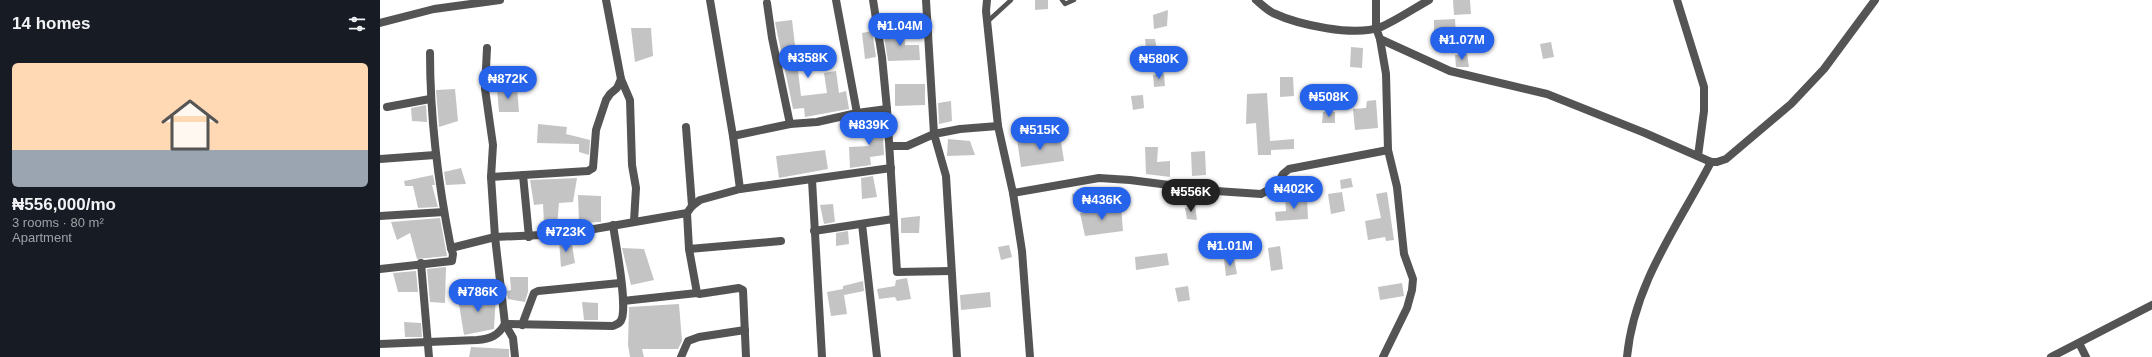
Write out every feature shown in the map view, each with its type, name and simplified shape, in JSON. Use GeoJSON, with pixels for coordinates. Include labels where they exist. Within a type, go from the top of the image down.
{"type":"FeatureCollection","features":[{"type":"Feature","properties":{"kind":"street"},"geometry":{"type":"LineString","coordinates":[[380,22],[434,9],[500,0]]}},
{"type":"Feature","properties":{"kind":"street"},"geometry":{"type":"LineString","coordinates":[[606,0],[621,80],[630,100],[632,165],[636,188],[634,221]]}},
{"type":"Feature","properties":{"kind":"street"},"geometry":{"type":"LineString","coordinates":[[710,0],[733,136],[740,189]]}},
{"type":"Feature","properties":{"kind":"street"},"geometry":{"type":"LineString","coordinates":[[836,0],[857,113]]}},
{"type":"Feature","properties":{"kind":"street"},"geometry":{"type":"LineString","coordinates":[[873,0],[882,57],[887,109],[896,272],[950,271]]}},
{"type":"Feature","properties":{"kind":"street"},"geometry":{"type":"LineString","coordinates":[[926,0],[934,134],[946,176],[950,271],[956,357]]}},
{"type":"Feature","properties":{"kind":"street"},"geometry":{"type":"LineString","coordinates":[[986,0],[998,126],[1013,193],[1022,251],[1030,357]]}},
{"type":"Feature","properties":{"kind":"street"},"geometry":{"type":"LineString","coordinates":[[1256,0],[1272,12],[1292,20],[1348,30],[1376,28],[1429,0]]}},
{"type":"Feature","properties":{"kind":"street"},"geometry":{"type":"LineString","coordinates":[[1376,0],[1376,28],[1380,39],[1386,74],[1388,150],[1397,187],[1404,254],[1413,279],[1412,290],[1407,308],[1383,357]]}},
{"type":"Feature","properties":{"kind":"street"},"geometry":{"type":"LineString","coordinates":[[1677,0],[1704,87],[1704,111],[1698,156]]}},
{"type":"Feature","properties":{"kind":"street"},"geometry":{"type":"LineString","coordinates":[[1380,39],[1450,71],[1547,94],[1645,132],[1711,162],[1726,159],[1791,104],[1824,69],[1875,0]]}},
{"type":"Feature","properties":{"kind":"street"},"geometry":{"type":"LineString","coordinates":[[767,3],[772,38],[790,124]]}},
{"type":"Feature","properties":{"kind":"street"},"geometry":{"type":"LineString","coordinates":[[487,48],[485,89],[493,145],[491,176],[494,237],[505,324],[513,338],[515,357]]}},
{"type":"Feature","properties":{"kind":"street"},"geometry":{"type":"LineString","coordinates":[[380,269],[420,263],[452,261],[453,254],[444,212],[435,155],[430,99],[430,53]]}},
{"type":"Feature","properties":{"kind":"street"},"geometry":{"type":"LineString","coordinates":[[491,176],[588,171],[592,168],[596,130],[606,100],[617,88],[621,80]]}},
{"type":"Feature","properties":{"kind":"street"},"geometry":{"type":"LineString","coordinates":[[387,106],[430,99]]}},
{"type":"Feature","properties":{"kind":"street"},"geometry":{"type":"LineString","coordinates":[[733,136],[790,124],[817,122],[857,113],[887,109]]}},
{"type":"Feature","properties":{"kind":"street"},"geometry":{"type":"LineString","coordinates":[[890,146],[907,146],[934,134],[960,129],[998,126]]}},
{"type":"Feature","properties":{"kind":"street"},"geometry":{"type":"LineString","coordinates":[[686,127],[692,206]]}},
{"type":"Feature","properties":{"kind":"street"},"geometry":{"type":"LineString","coordinates":[[1013,193],[1099,178],[1130,180],[1216,191],[1261,194],[1277,185],[1283,174],[1289,169],[1388,150]]}},
{"type":"Feature","properties":{"kind":"street"},"geometry":{"type":"LineString","coordinates":[[380,159],[435,155]]}},
{"type":"Feature","properties":{"kind":"street"},"geometry":{"type":"LineString","coordinates":[[1627,357],[1629,342],[1641,293],[1656,262],[1711,162]]}},
{"type":"Feature","properties":{"kind":"street"},"geometry":{"type":"LineString","coordinates":[[697,293],[689,249],[687,213],[692,206],[700,200],[740,189],[891,168]]}},
{"type":"Feature","properties":{"kind":"street"},"geometry":{"type":"LineString","coordinates":[[523,175],[529,237]]}},
{"type":"Feature","properties":{"kind":"street"},"geometry":{"type":"LineString","coordinates":[[812,180],[822,357]]}},
{"type":"Feature","properties":{"kind":"street"},"geometry":{"type":"LineString","coordinates":[[380,216],[444,212]]}},
{"type":"Feature","properties":{"kind":"street"},"geometry":{"type":"LineString","coordinates":[[451,248],[494,237],[529,237],[565,234],[687,213]]}},
{"type":"Feature","properties":{"kind":"street"},"geometry":{"type":"LineString","coordinates":[[814,231],[893,219]]}},
{"type":"Feature","properties":{"kind":"street"},"geometry":{"type":"LineString","coordinates":[[862,224],[877,357]]}},
{"type":"Feature","properties":{"kind":"street"},"geometry":{"type":"LineString","coordinates":[[505,324],[613,326],[619,323],[622,319],[623,301],[613,225]]}},
{"type":"Feature","properties":{"kind":"street"},"geometry":{"type":"LineString","coordinates":[[689,249],[781,241]]}},
{"type":"Feature","properties":{"kind":"street"},"geometry":{"type":"LineString","coordinates":[[420,263],[429,357]]}},
{"type":"Feature","properties":{"kind":"street"},"geometry":{"type":"LineString","coordinates":[[522,325],[534,293],[538,291],[620,283]]}},
{"type":"Feature","properties":{"kind":"street"},"geometry":{"type":"LineString","coordinates":[[623,301],[699,294],[739,288],[743,290],[746,357]]}},
{"type":"Feature","properties":{"kind":"street"},"geometry":{"type":"LineString","coordinates":[[2052,357],[2152,304]]}},
{"type":"Feature","properties":{"kind":"street"},"geometry":{"type":"LineString","coordinates":[[380,344],[428,343],[487,339],[500,332],[505,324]]}},
{"type":"Feature","properties":{"kind":"street"},"geometry":{"type":"LineString","coordinates":[[681,357],[688,341],[699,336],[745,330]]}},
{"type":"Feature","properties":{"kind":"street"},"geometry":{"type":"LineString","coordinates":[[2079,343],[2086,357]]}},
{"type":"Feature","properties":{"kind":"street"},"geometry":{"type":"LineString","coordinates":[[686,344],[687,357]]}},
{"type":"Feature","properties":{"kind":"lane"},"geometry":{"type":"LineString","coordinates":[[987,22],[1011,0]]}},
{"type":"Feature","properties":{"kind":"lane"},"geometry":{"type":"LineString","coordinates":[[1062,0],[1065,4],[1074,0]]}},
{"type":"Feature","properties":{"kind":"building"},"geometry":{"type":"Polygon","coordinates":[[[1035,0],[1048,0],[1048,9],[1035,10],[1035,0]]]}},
{"type":"Feature","properties":{"kind":"building"},"geometry":{"type":"Polygon","coordinates":[[[1453,0],[1470,0],[1471,14],[1454,15],[1453,0]]]}},
{"type":"Feature","properties":{"kind":"building"},"geometry":{"type":"Polygon","coordinates":[[[1168,10],[1167,26],[1154,29],[1153,15],[1168,10]]]}},
{"type":"Feature","properties":{"kind":"building"},"geometry":{"type":"Polygon","coordinates":[[[1455,19],[1456,34],[1434,35],[1434,20],[1455,19]]]}},
{"type":"Feature","properties":{"kind":"building"},"geometry":{"type":"Polygon","coordinates":[[[792,20],[801,96],[827,93],[824,73],[836,71],[839,93],[846,91],[849,109],[805,117],[804,108],[793,109],[775,22],[792,20]]]}},
{"type":"Feature","properties":{"kind":"building"},"geometry":{"type":"Polygon","coordinates":[[[631,28],[651,28],[653,56],[635,62],[631,28]]]}},
{"type":"Feature","properties":{"kind":"building"},"geometry":{"type":"Polygon","coordinates":[[[904,29],[905,45],[919,45],[920,60],[888,61],[883,30],[904,29]]]}},
{"type":"Feature","properties":{"kind":"building"},"geometry":{"type":"Polygon","coordinates":[[[872,31],[876,57],[865,59],[862,33],[872,31]]]}},
{"type":"Feature","properties":{"kind":"building"},"geometry":{"type":"Polygon","coordinates":[[[1145,39],[1155,39],[1159,61],[1147,60],[1145,39]]]}},
{"type":"Feature","properties":{"kind":"building"},"geometry":{"type":"Polygon","coordinates":[[[1551,42],[1554,57],[1543,59],[1540,44],[1551,42]]]}},
{"type":"Feature","properties":{"kind":"building"},"geometry":{"type":"Polygon","coordinates":[[[1351,47],[1363,48],[1362,68],[1350,67],[1351,47]]]}},
{"type":"Feature","properties":{"kind":"building"},"geometry":{"type":"Polygon","coordinates":[[[1467,54],[1469,67],[1456,67],[1455,55],[1467,54]]]}},
{"type":"Feature","properties":{"kind":"building"},"geometry":{"type":"Polygon","coordinates":[[[1164,74],[1165,86],[1154,87],[1153,75],[1164,74]]]}},
{"type":"Feature","properties":{"kind":"building"},"geometry":{"type":"Polygon","coordinates":[[[1280,77],[1293,77],[1294,96],[1280,97],[1280,77]]]}},
{"type":"Feature","properties":{"kind":"building"},"geometry":{"type":"Polygon","coordinates":[[[895,84],[925,84],[925,105],[895,106],[895,84]]]}},
{"type":"Feature","properties":{"kind":"building"},"geometry":{"type":"Polygon","coordinates":[[[497,88],[517,88],[519,112],[499,112],[497,88]]]}},
{"type":"Feature","properties":{"kind":"building"},"geometry":{"type":"Polygon","coordinates":[[[455,89],[458,121],[439,127],[436,90],[455,89]]]}},
{"type":"Feature","properties":{"kind":"building"},"geometry":{"type":"Polygon","coordinates":[[[1267,93],[1270,141],[1294,139],[1294,149],[1271,150],[1271,155],[1258,155],[1256,123],[1246,124],[1247,94],[1267,93]]]}},
{"type":"Feature","properties":{"kind":"building"},"geometry":{"type":"Polygon","coordinates":[[[1143,95],[1144,108],[1133,110],[1131,96],[1143,95]]]}},
{"type":"Feature","properties":{"kind":"building"},"geometry":{"type":"Polygon","coordinates":[[[1376,100],[1378,128],[1355,130],[1353,109],[1366,108],[1367,101],[1376,100]]]}},
{"type":"Feature","properties":{"kind":"building"},"geometry":{"type":"Polygon","coordinates":[[[951,101],[952,121],[939,124],[938,103],[951,101]]]}},
{"type":"Feature","properties":{"kind":"building"},"geometry":{"type":"Polygon","coordinates":[[[426,105],[427,122],[412,121],[411,108],[426,105]]]}},
{"type":"Feature","properties":{"kind":"building"},"geometry":{"type":"Polygon","coordinates":[[[1323,112],[1335,112],[1335,123],[1322,123],[1323,112]]]}},
{"type":"Feature","properties":{"kind":"building"},"geometry":{"type":"Polygon","coordinates":[[[882,119],[884,155],[870,157],[871,165],[850,168],[849,147],[869,146],[866,122],[882,119]]]}},
{"type":"Feature","properties":{"kind":"building"},"geometry":{"type":"Polygon","coordinates":[[[538,124],[567,127],[566,134],[590,140],[589,155],[579,152],[579,144],[537,143],[538,124]]]}},
{"type":"Feature","properties":{"kind":"building"},"geometry":{"type":"Polygon","coordinates":[[[1060,135],[1064,161],[1021,167],[1017,139],[1060,135]]]}},
{"type":"Feature","properties":{"kind":"building"},"geometry":{"type":"Polygon","coordinates":[[[948,139],[970,141],[975,155],[947,156],[948,139]]]}},
{"type":"Feature","properties":{"kind":"building"},"geometry":{"type":"Polygon","coordinates":[[[1145,147],[1158,147],[1157,162],[1170,161],[1170,177],[1146,174],[1145,147]]]}},
{"type":"Feature","properties":{"kind":"building"},"geometry":{"type":"Polygon","coordinates":[[[825,150],[828,169],[779,178],[776,156],[825,150]]]}},
{"type":"Feature","properties":{"kind":"building"},"geometry":{"type":"Polygon","coordinates":[[[1205,151],[1206,175],[1192,176],[1191,152],[1205,151]]]}},
{"type":"Feature","properties":{"kind":"building"},"geometry":{"type":"Polygon","coordinates":[[[461,168],[466,184],[446,185],[444,172],[461,168]]]}},
{"type":"Feature","properties":{"kind":"building"},"geometry":{"type":"Polygon","coordinates":[[[433,175],[435,185],[432,185],[438,207],[418,208],[413,186],[405,186],[404,181],[433,175]]]}},
{"type":"Feature","properties":{"kind":"building"},"geometry":{"type":"Polygon","coordinates":[[[873,176],[877,197],[862,199],[861,178],[873,176]]]}},
{"type":"Feature","properties":{"kind":"building"},"geometry":{"type":"Polygon","coordinates":[[[577,178],[573,202],[559,203],[557,226],[544,224],[543,204],[534,205],[530,180],[577,178]]]}},
{"type":"Feature","properties":{"kind":"building"},"geometry":{"type":"Polygon","coordinates":[[[1351,178],[1353,187],[1341,189],[1340,180],[1351,178]]]}},
{"type":"Feature","properties":{"kind":"building"},"geometry":{"type":"Polygon","coordinates":[[[1084,192],[1086,205],[1074,207],[1072,194],[1084,192]]]}},
{"type":"Feature","properties":{"kind":"building"},"geometry":{"type":"Polygon","coordinates":[[[1342,192],[1345,211],[1331,214],[1328,194],[1342,192]]]}},
{"type":"Feature","properties":{"kind":"building"},"geometry":{"type":"Polygon","coordinates":[[[1387,192],[1394,240],[1386,241],[1385,237],[1368,240],[1365,221],[1381,218],[1376,194],[1387,192]]]}},
{"type":"Feature","properties":{"kind":"building"},"geometry":{"type":"Polygon","coordinates":[[[578,195],[601,196],[601,222],[579,223],[578,195]]]}},
{"type":"Feature","properties":{"kind":"building"},"geometry":{"type":"Polygon","coordinates":[[[1307,197],[1308,219],[1276,221],[1275,212],[1286,211],[1285,199],[1307,197]]]}},
{"type":"Feature","properties":{"kind":"building"},"geometry":{"type":"Polygon","coordinates":[[[833,204],[835,222],[824,224],[820,205],[833,204]]]}},
{"type":"Feature","properties":{"kind":"building"},"geometry":{"type":"Polygon","coordinates":[[[1121,206],[1123,231],[1085,236],[1080,213],[1121,206]]]}},
{"type":"Feature","properties":{"kind":"building"},"geometry":{"type":"Polygon","coordinates":[[[1195,206],[1197,220],[1187,219],[1185,208],[1195,206]]]}},
{"type":"Feature","properties":{"kind":"building"},"geometry":{"type":"Polygon","coordinates":[[[920,216],[919,233],[901,233],[901,218],[920,216]]]}},
{"type":"Feature","properties":{"kind":"building"},"geometry":{"type":"Polygon","coordinates":[[[440,218],[447,256],[417,259],[410,233],[397,240],[391,222],[440,218]]]}},
{"type":"Feature","properties":{"kind":"building"},"geometry":{"type":"Polygon","coordinates":[[[848,231],[849,244],[836,246],[836,233],[848,231]]]}},
{"type":"Feature","properties":{"kind":"building"},"geometry":{"type":"Polygon","coordinates":[[[571,239],[575,263],[561,267],[559,240],[571,239]]]}},
{"type":"Feature","properties":{"kind":"building"},"geometry":{"type":"Polygon","coordinates":[[[1009,245],[1012,257],[1001,260],[998,247],[1009,245]]]}},
{"type":"Feature","properties":{"kind":"building"},"geometry":{"type":"Polygon","coordinates":[[[1280,246],[1283,269],[1271,271],[1268,248],[1280,246]]]}},
{"type":"Feature","properties":{"kind":"building"},"geometry":{"type":"Polygon","coordinates":[[[622,248],[644,249],[654,280],[631,285],[622,248]]]}},
{"type":"Feature","properties":{"kind":"building"},"geometry":{"type":"Polygon","coordinates":[[[1167,253],[1169,265],[1136,270],[1135,257],[1167,253]]]}},
{"type":"Feature","properties":{"kind":"building"},"geometry":{"type":"Polygon","coordinates":[[[1234,258],[1237,274],[1226,276],[1224,259],[1234,258]]]}},
{"type":"Feature","properties":{"kind":"building"},"geometry":{"type":"Polygon","coordinates":[[[446,267],[445,303],[430,302],[427,269],[446,267]]]}},
{"type":"Feature","properties":{"kind":"building"},"geometry":{"type":"Polygon","coordinates":[[[416,271],[418,292],[398,292],[393,273],[416,271]]]}},
{"type":"Feature","properties":{"kind":"building"},"geometry":{"type":"Polygon","coordinates":[[[510,277],[528,277],[528,292],[525,302],[508,299],[507,291],[511,290],[510,277]]]}},
{"type":"Feature","properties":{"kind":"building"},"geometry":{"type":"Polygon","coordinates":[[[907,278],[911,299],[897,301],[895,297],[879,299],[877,289],[895,286],[896,280],[907,278]]]}},
{"type":"Feature","properties":{"kind":"building"},"geometry":{"type":"Polygon","coordinates":[[[863,281],[864,291],[844,295],[847,314],[831,316],[827,292],[843,289],[843,286],[863,281]]]}},
{"type":"Feature","properties":{"kind":"building"},"geometry":{"type":"Polygon","coordinates":[[[1402,283],[1404,296],[1380,300],[1378,287],[1402,283]]]}},
{"type":"Feature","properties":{"kind":"building"},"geometry":{"type":"Polygon","coordinates":[[[1188,286],[1190,300],[1178,302],[1175,288],[1188,286]]]}},
{"type":"Feature","properties":{"kind":"building"},"geometry":{"type":"Polygon","coordinates":[[[990,292],[991,307],[961,310],[960,295],[990,292]]]}},
{"type":"Feature","properties":{"kind":"building"},"geometry":{"type":"Polygon","coordinates":[[[496,293],[494,329],[464,335],[458,298],[496,293]]]}},
{"type":"Feature","properties":{"kind":"building"},"geometry":{"type":"Polygon","coordinates":[[[582,302],[598,303],[598,320],[584,320],[582,302]]]}},
{"type":"Feature","properties":{"kind":"building"},"geometry":{"type":"Polygon","coordinates":[[[679,304],[682,341],[678,349],[642,349],[644,357],[630,357],[628,345],[629,307],[679,304]]]}},
{"type":"Feature","properties":{"kind":"building"},"geometry":{"type":"Polygon","coordinates":[[[404,322],[421,323],[422,337],[405,337],[404,322]]]}},
{"type":"Feature","properties":{"kind":"building"},"geometry":{"type":"Polygon","coordinates":[[[471,347],[509,349],[509,357],[469,357],[471,347]]]}}]}
